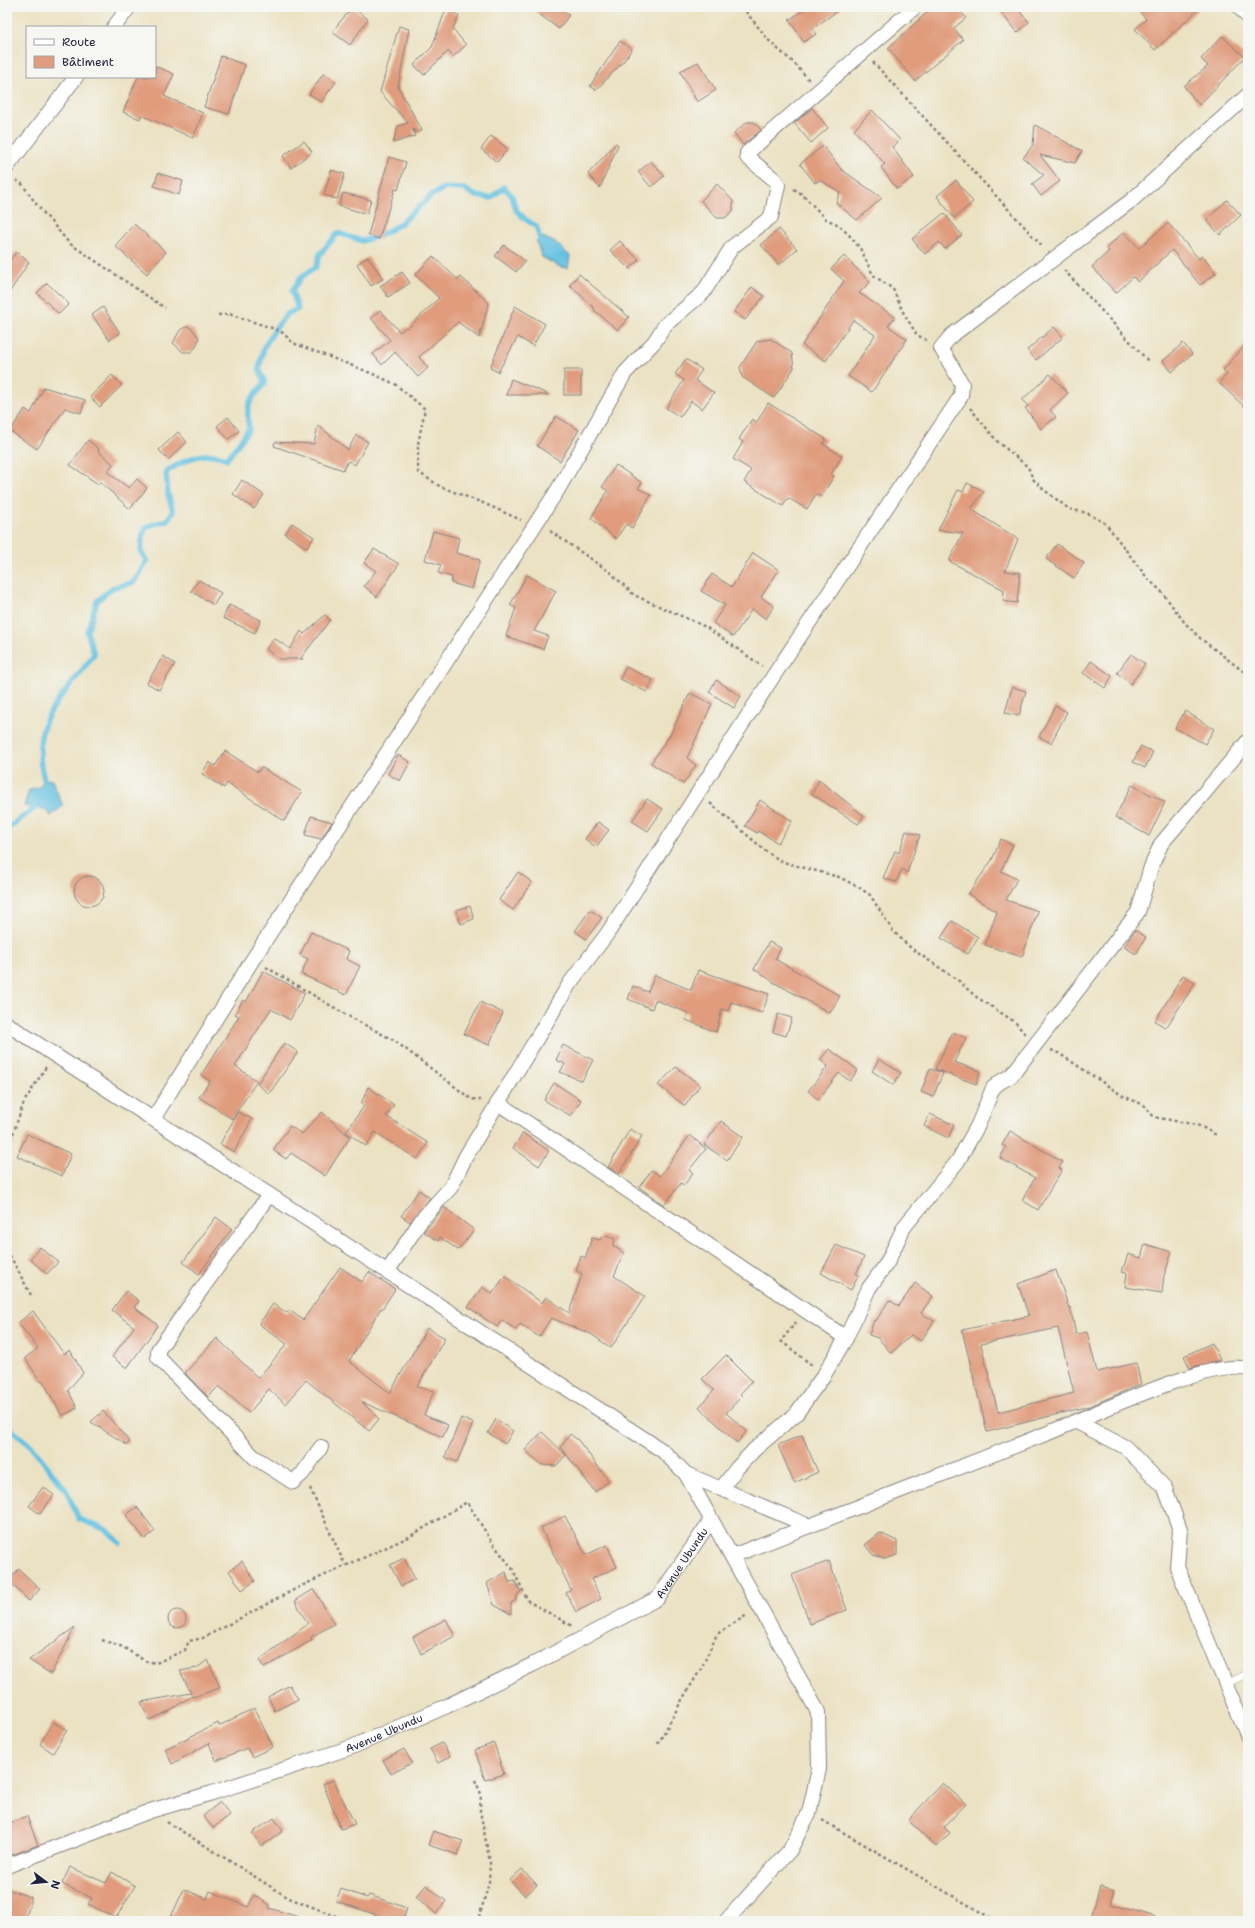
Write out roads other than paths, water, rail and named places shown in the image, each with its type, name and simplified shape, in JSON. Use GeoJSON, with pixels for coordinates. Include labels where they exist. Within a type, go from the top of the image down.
{"type":"FeatureCollection","features":[{"type":"Feature","properties":{"kind":"street"},"geometry":{"type":"LineString","coordinates":[[115,26],[129,7]]}},
{"type":"Feature","properties":{"kind":"street"},"geometry":{"type":"LineString","coordinates":[[153,1119],[253,959],[535,527],[628,369],[655,341],[665,325],[703,293],[732,247],[771,217],[778,186],[775,180],[747,157],[747,152],[915,7]]}},
{"type":"Feature","properties":{"kind":"street"},"geometry":{"type":"LineString","coordinates":[[1239,7],[1248,17]]}},
{"type":"Feature","properties":{"kind":"street"},"geometry":{"type":"LineString","coordinates":[[10,173],[75,78]]}},
{"type":"Feature","properties":{"kind":"street"},"geometry":{"type":"LineString","coordinates":[[387,1272],[422,1219],[451,1187],[466,1156],[570,983],[607,934],[774,675],[961,396],[962,384],[941,348],[951,336],[1132,200],[1248,96]]}},
{"type":"Feature","properties":{"kind":"street"},"geometry":{"type":"LineString","coordinates":[[721,1489],[736,1468],[796,1414],[824,1375],[846,1338],[869,1288],[887,1263],[904,1227],[958,1161],[978,1125],[993,1088],[1011,1076],[1138,912],[1151,867],[1161,844],[1248,741]]}},
{"type":"Feature","properties":{"kind":"street"},"geometry":{"type":"LineString","coordinates":[[7,1024],[662,1451],[686,1474],[818,1712],[819,1769],[809,1813],[790,1850],[726,1921]]}},
{"type":"Feature","properties":{"kind":"street"},"geometry":{"type":"LineString","coordinates":[[498,1103],[846,1338]]}},
{"type":"Feature","properties":{"kind":"street"},"geometry":{"type":"LineString","coordinates":[[269,1195],[158,1350],[158,1357],[254,1457],[293,1482],[303,1473],[322,1447]]}},
{"type":"Feature","properties":{"kind":"street"},"geometry":{"type":"LineString","coordinates":[[732,1556],[1078,1422],[1165,1385],[1220,1369],[1239,1366],[1248,1369]]}},
{"type":"Feature","properties":{"kind":"street"},"geometry":{"type":"LineString","coordinates":[[1078,1422],[1125,1447],[1165,1488],[1180,1530],[1177,1568],[1248,1737]]}},
{"type":"Feature","properties":{"kind":"street"},"geometry":{"type":"LineString","coordinates":[[686,1474],[809,1526]]}},
{"type":"Feature","properties":{"kind":"street","name":"Avenue Ubundu"},"geometry":{"type":"LineString","coordinates":[[7,1866],[150,1811],[352,1747],[447,1706],[658,1598],[711,1520]]}},
{"type":"Feature","properties":{"kind":"lane"},"geometry":{"type":"LineString","coordinates":[[1226,1684],[1248,1673]]}},
{"type":"Feature","properties":{"kind":"water"},"geometry":{"type":"Polygon","coordinates":[[[543,237],[556,243],[570,256],[568,268],[560,267],[542,257],[536,241],[543,237]]]}},
{"type":"Feature","properties":{"kind":"water"},"geometry":{"type":"Polygon","coordinates":[[[44,779],[52,780],[63,806],[51,816],[45,809],[24,806],[29,790],[40,787],[44,779]]]}},
{"type":"Feature","properties":{"kind":"waterway"},"geometry":{"type":"LineString","coordinates":[[44,779],[40,758],[40,740],[44,725],[51,710],[94,654],[87,632],[97,601],[112,588],[134,582],[147,561],[141,552],[142,538],[145,529],[152,525],[166,521],[173,512],[168,494],[166,472],[180,463],[203,455],[219,456],[227,459],[249,429],[248,408],[255,394],[265,383],[259,368],[264,347],[275,329],[287,314],[298,309],[292,291],[301,277],[316,267],[320,254],[338,233],[362,241],[379,236],[400,224],[432,195],[444,188],[464,189],[476,196],[491,198],[504,187],[512,196],[516,210],[525,219],[536,226],[540,239]]}},
{"type":"Feature","properties":{"kind":"waterway"},"geometry":{"type":"LineString","coordinates":[[7,829],[36,807]]}},
{"type":"Feature","properties":{"kind":"waterway"},"geometry":{"type":"LineString","coordinates":[[7,1426],[31,1446],[66,1490],[79,1519],[107,1530],[120,1543]]}}]}
